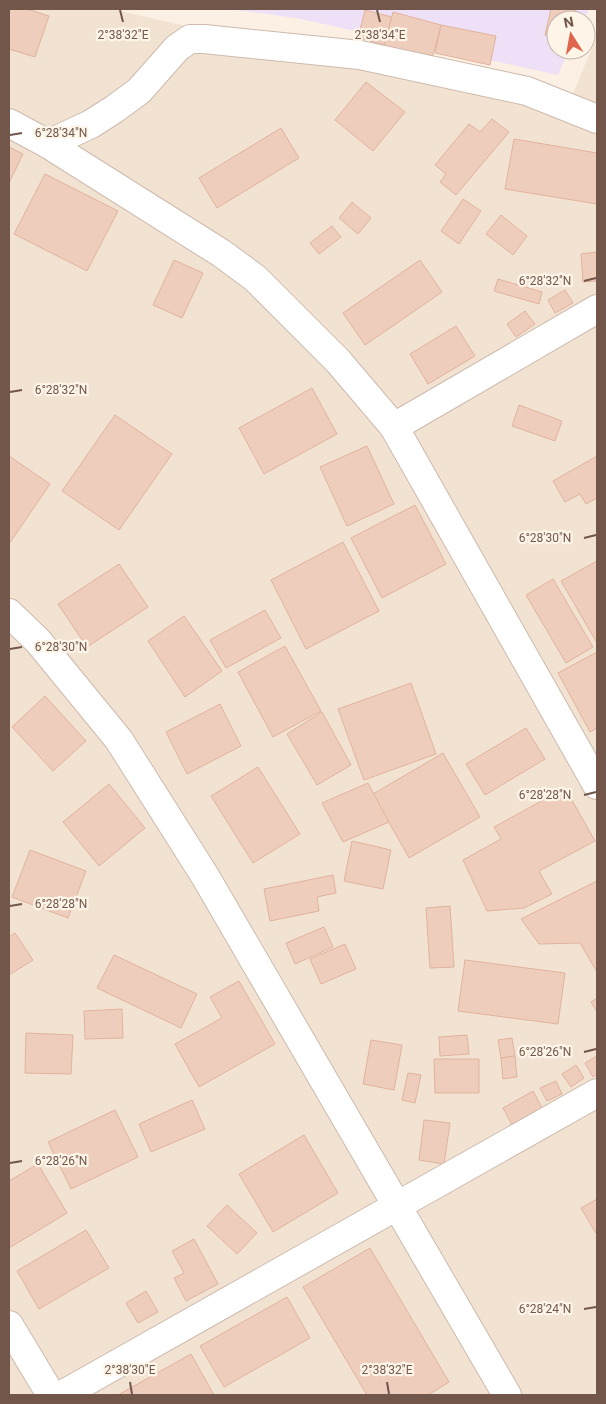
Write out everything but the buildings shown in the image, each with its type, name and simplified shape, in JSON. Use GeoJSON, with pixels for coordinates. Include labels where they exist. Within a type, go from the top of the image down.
{"type":"FeatureCollection","features":[{"type":"Feature","properties":{"kind":"street"},"geometry":{"type":"LineString","coordinates":[[48,144],[91,124],[126,101],[139,91],[177,48],[190,39],[360,56],[526,91],[597,119]]}},
{"type":"Feature","properties":{"kind":"street"},"geometry":{"type":"LineString","coordinates":[[9,123],[48,144],[221,253],[255,278],[338,361],[394,427],[597,785]]}},
{"type":"Feature","properties":{"kind":"street"},"geometry":{"type":"LineString","coordinates":[[394,427],[597,309]]}},
{"type":"Feature","properties":{"kind":"street"},"geometry":{"type":"LineString","coordinates":[[9,613],[38,641],[119,740],[205,876],[396,1207],[508,1395]]}},
{"type":"Feature","properties":{"kind":"street"},"geometry":{"type":"LineString","coordinates":[[62,1395],[597,1093]]}},
{"type":"Feature","properties":{"kind":"street"},"geometry":{"type":"LineString","coordinates":[[9,1325],[51,1395]]}},
{"type":"Feature","properties":{"kind":"shaded area"},"geometry":{"type":"Polygon","coordinates":[[[9,9],[111,9],[565,112],[587,60],[596,60],[597,37],[597,1395],[9,1395],[9,9]]]}},
{"type":"Feature","properties":{"kind":"shaded area"},"geometry":{"type":"Polygon","coordinates":[[[230,9],[589,9],[546,10],[546,60],[565,60],[558,75],[296,18],[230,9]]]}}]}
